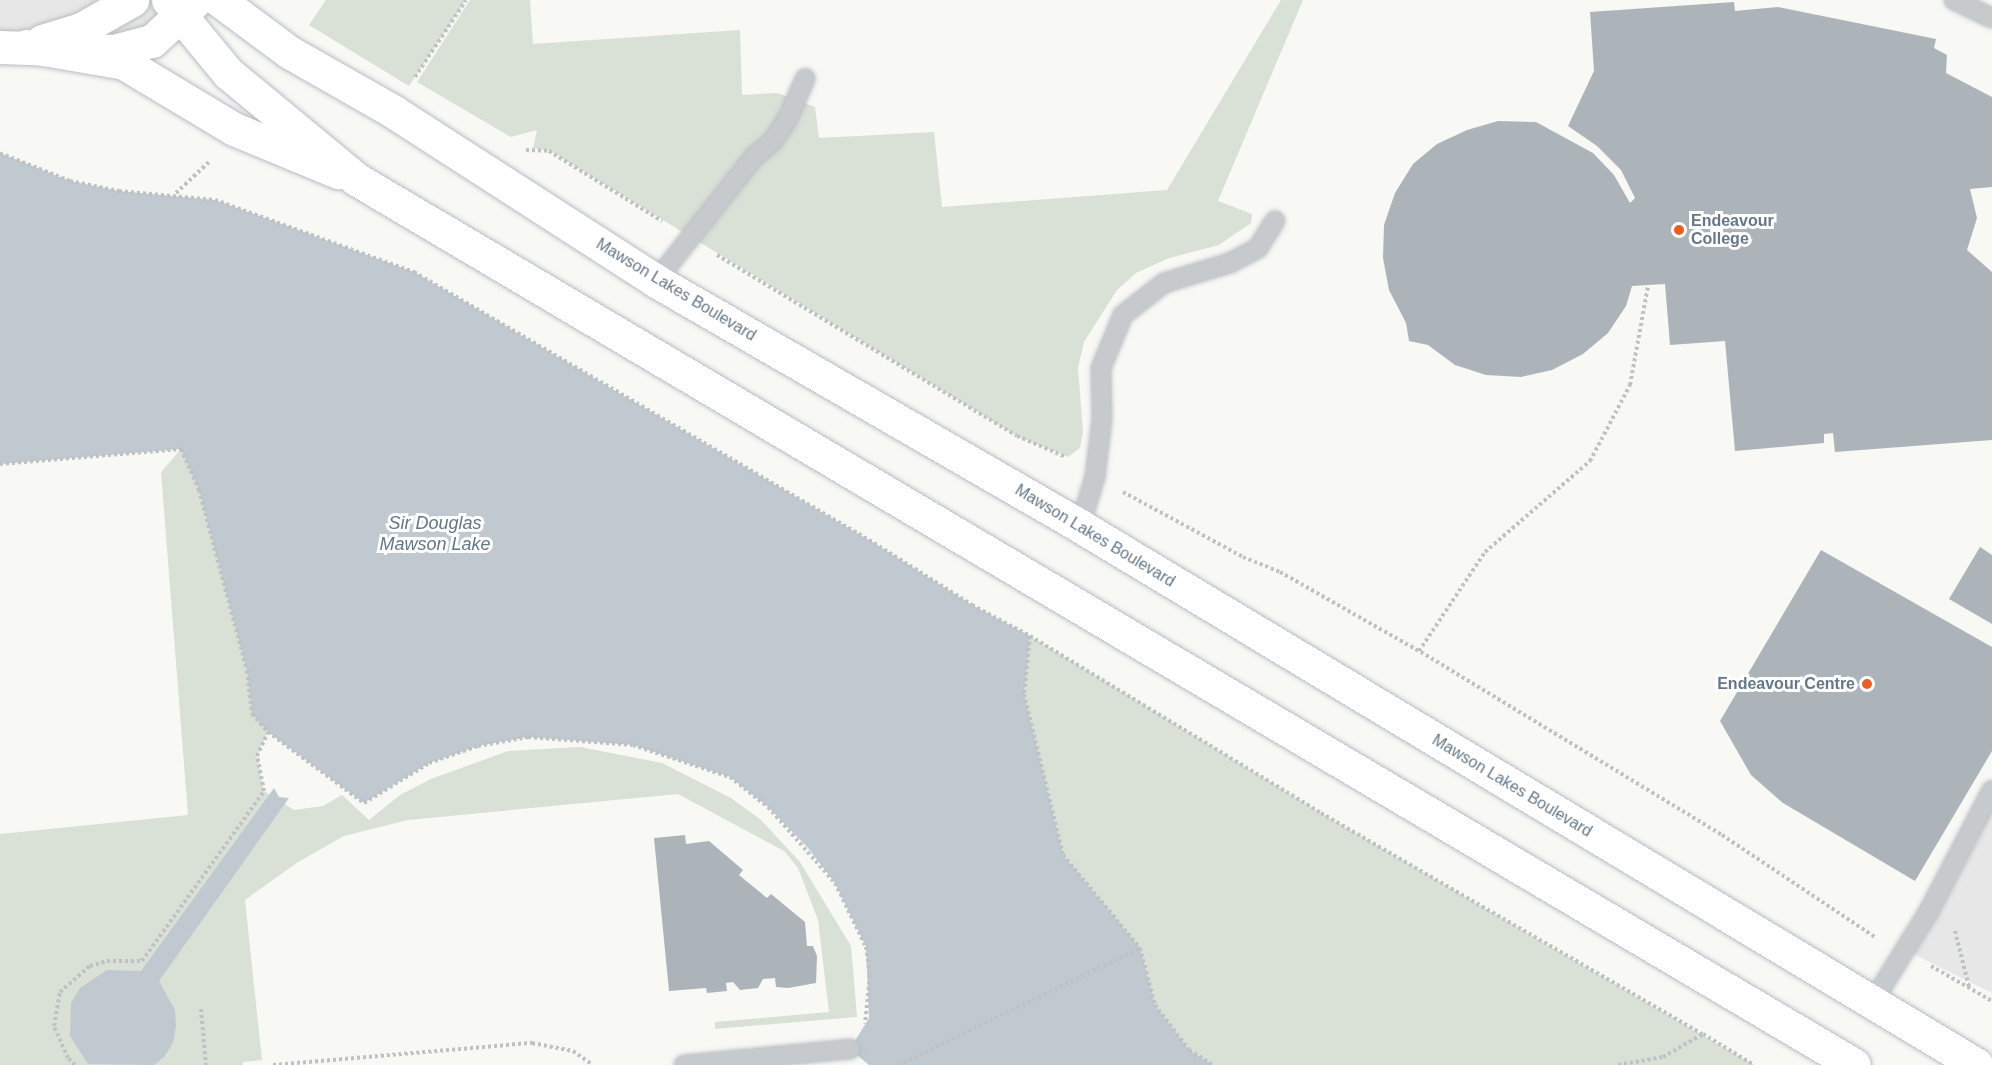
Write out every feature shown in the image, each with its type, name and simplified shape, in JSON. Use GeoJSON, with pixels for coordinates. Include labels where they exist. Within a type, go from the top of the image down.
{"type":"FeatureCollection","features":[{"type":"Feature","properties":{"kind":"street"},"geometry":{"type":"LineString","coordinates":[[13,47],[81,29],[132,0]]}},
{"type":"Feature","properties":{"kind":"street","name":"Mawson Lakes Boulevard"},"geometry":{"type":"LineString","coordinates":[[219,0],[289,52],[394,112],[656,281],[1080,526],[1977,1065]]}},
{"type":"Feature","properties":{"kind":"street"},"geometry":{"type":"LineString","coordinates":[[13,47],[114,51],[152,41],[181,5],[228,73],[356,179],[1854,1065]]}},
{"type":"Feature","properties":{"kind":"street"},"geometry":{"type":"LineString","coordinates":[[13,47],[124,63],[234,129],[280,151],[356,179]]}},
{"type":"Feature","properties":{"kind":"lane"},"geometry":{"type":"LineString","coordinates":[[1954,0],[1992,18]]}},
{"type":"Feature","properties":{"kind":"lane"},"geometry":{"type":"LineString","coordinates":[[656,281],[754,158],[773,141],[788,118],[805,79]]}},
{"type":"Feature","properties":{"kind":"lane"},"geometry":{"type":"LineString","coordinates":[[1080,526],[1095,477],[1102,419],[1101,368],[1123,315],[1164,283],[1230,263],[1258,248],[1275,221]]}},
{"type":"Feature","properties":{"kind":"lane"},"geometry":{"type":"LineString","coordinates":[[1872,1003],[1900,953],[1929,910],[1992,790]]}},
{"type":"Feature","properties":{"kind":"lane"},"geometry":{"type":"LineString","coordinates":[[684,1065],[850,1049]]}},
{"type":"Feature","properties":{"kind":"path"},"geometry":{"type":"LineString","coordinates":[[409,86],[465,0]]}},
{"type":"Feature","properties":{"kind":"path"},"geometry":{"type":"LineString","coordinates":[[517,153],[533,148],[549,151],[1017,436],[1068,458],[1095,477],[1243,557],[1280,572],[1419,651],[1722,835],[1900,953],[1903,950],[1992,1001]]}},
{"type":"Feature","properties":{"kind":"path"},"geometry":{"type":"LineString","coordinates":[[0,153],[70,181],[119,191],[176,194],[215,200],[414,272],[874,543],[972,605],[1030,636],[1321,813],[1754,1065]]}},
{"type":"Feature","properties":{"kind":"path"},"geometry":{"type":"LineString","coordinates":[[176,194],[198,177],[212,159]]}},
{"type":"Feature","properties":{"kind":"path"},"geometry":{"type":"LineString","coordinates":[[1419,651],[1485,552],[1590,461],[1630,385],[1648,285]]}},
{"type":"Feature","properties":{"kind":"path"},"geometry":{"type":"LineString","coordinates":[[0,464],[181,449],[199,490],[247,671],[252,714],[268,732],[364,803],[429,763],[478,746],[528,737],[633,745],[730,777],[768,807],[808,848],[835,883],[867,947],[869,1018],[850,1049]]}},
{"type":"Feature","properties":{"kind":"path"},"geometry":{"type":"LineString","coordinates":[[1030,636],[1024,694],[1063,855],[1140,948],[1155,1005],[1189,1050],[1213,1065]]}},
{"type":"Feature","properties":{"kind":"path"},"geometry":{"type":"LineString","coordinates":[[75,1065],[68,1058],[54,1026],[60,992],[90,966],[107,960],[141,961],[264,791],[257,756],[268,732]]}},
{"type":"Feature","properties":{"kind":"path"},"geometry":{"type":"LineString","coordinates":[[897,1065],[1140,948]]}},
{"type":"Feature","properties":{"kind":"path"},"geometry":{"type":"LineString","coordinates":[[201,1009],[206,1065]]}},
{"type":"Feature","properties":{"kind":"path"},"geometry":{"type":"LineString","coordinates":[[1618,1065],[1663,1057],[1703,1034]]}},
{"type":"Feature","properties":{"kind":"path"},"geometry":{"type":"LineString","coordinates":[[273,1065],[532,1043],[558,1046],[593,1065]]}},
{"type":"Feature","properties":{"kind":"shaded area"},"geometry":{"type":"Polygon","coordinates":[[[0,0],[168,0],[152,41],[0,47],[0,0]]]}},
{"type":"Feature","properties":{"kind":"shaded area"},"geometry":{"type":"Polygon","coordinates":[[[326,0],[466,0],[409,86],[309,25],[326,0]]]}},
{"type":"Feature","properties":{"kind":"shaded area"},"geometry":{"type":"Polygon","coordinates":[[[470,0],[530,0],[533,44],[740,30],[742,95],[777,93],[815,107],[819,138],[934,132],[942,207],[1167,190],[1281,0],[1303,0],[1218,201],[1252,214],[1251,223],[1219,245],[1169,258],[1136,273],[1117,290],[1084,342],[1078,368],[1083,432],[1080,448],[1068,457],[1017,436],[550,151],[533,148],[537,130],[511,137],[417,82],[470,0]]]}},
{"type":"Feature","properties":{"kind":"shaded area"},"geometry":{"type":"Polygon","coordinates":[[[181,449],[199,490],[247,671],[252,714],[268,732],[257,756],[264,791],[294,810],[323,806],[342,795],[369,820],[400,795],[431,779],[508,751],[580,747],[662,763],[731,798],[761,820],[800,862],[851,946],[857,1017],[715,1029],[715,1022],[829,1012],[818,920],[798,868],[784,851],[678,794],[408,820],[344,836],[298,862],[245,900],[262,1060],[243,1062],[243,1065],[0,1065],[0,834],[188,815],[161,472],[181,449]]]}},
{"type":"Feature","properties":{"kind":"shaded area"},"geometry":{"type":"Polygon","coordinates":[[[1030,636],[1321,813],[1754,1065],[1213,1065],[1189,1050],[1155,1005],[1140,948],[1063,855],[1024,694],[1030,636]]]}},
{"type":"Feature","properties":{"kind":"shaded area"},"geometry":{"type":"Polygon","coordinates":[[[1992,809],[1992,993],[1903,949],[1992,809]]]}},
{"type":"Feature","properties":{"kind":"water","name":"Sir Douglas Mawson Lake"},"geometry":{"type":"Polygon","coordinates":[[[0,153],[70,181],[119,191],[215,200],[414,272],[874,543],[972,605],[1030,636],[1024,694],[1063,855],[1140,948],[1155,1005],[1189,1050],[1213,1065],[869,1065],[850,1049],[869,1018],[866,947],[835,883],[808,848],[768,807],[730,777],[633,745],[528,737],[478,746],[429,763],[364,803],[268,732],[252,714],[247,671],[199,490],[181,449],[0,464],[0,153]]]}},
{"type":"Feature","properties":{"kind":"water"},"geometry":{"type":"Polygon","coordinates":[[[274,788],[279,797],[289,798],[159,981],[175,1010],[176,1026],[173,1043],[164,1057],[154,1065],[88,1064],[70,1036],[71,1003],[80,988],[107,970],[141,971],[274,788]]]}},
{"type":"Feature","properties":{"kind":"building","name":"Endeavour College"},"geometry":{"type":"Polygon","coordinates":[[[1734,2],[1735,11],[1778,7],[1936,39],[1934,48],[1947,55],[1946,73],[1992,97],[1992,187],[1970,189],[1977,218],[1967,250],[1992,272],[1992,440],[1835,452],[1833,433],[1824,434],[1824,443],[1735,451],[1725,341],[1670,345],[1665,284],[1632,286],[1626,306],[1608,333],[1583,354],[1552,370],[1521,377],[1486,375],[1455,365],[1428,345],[1409,341],[1406,323],[1389,290],[1383,258],[1384,225],[1395,193],[1413,164],[1437,144],[1467,130],[1498,121],[1536,122],[1593,153],[1614,175],[1630,203],[1635,198],[1621,170],[1597,146],[1568,126],[1594,71],[1590,12],[1734,2]]]}},
{"type":"Feature","properties":{"kind":"building"},"geometry":{"type":"Polygon","coordinates":[[[1980,547],[1992,555],[1992,624],[1949,599],[1980,547]]]}},
{"type":"Feature","properties":{"kind":"building","name":"Endeavour Centre"},"geometry":{"type":"Polygon","coordinates":[[[1821,550],[1992,647],[1992,751],[1915,881],[1783,803],[1751,775],[1720,721],[1821,550]]]}},
{"type":"Feature","properties":{"kind":"building"},"geometry":{"type":"Polygon","coordinates":[[[685,835],[686,844],[709,841],[743,870],[739,875],[767,898],[771,894],[805,922],[807,946],[813,946],[817,956],[816,983],[788,988],[776,987],[775,978],[763,979],[758,988],[740,990],[733,982],[726,983],[727,991],[707,993],[706,988],[669,991],[654,838],[685,835]]]}},
{"type":"Feature","properties":{"kind":"place","name":"Endeavour College"},"geometry":{"type":"Point","coordinates":[1679,230]}},
{"type":"Feature","properties":{"kind":"place","name":"Endeavour Centre"},"geometry":{"type":"Point","coordinates":[1867,684]}}]}
